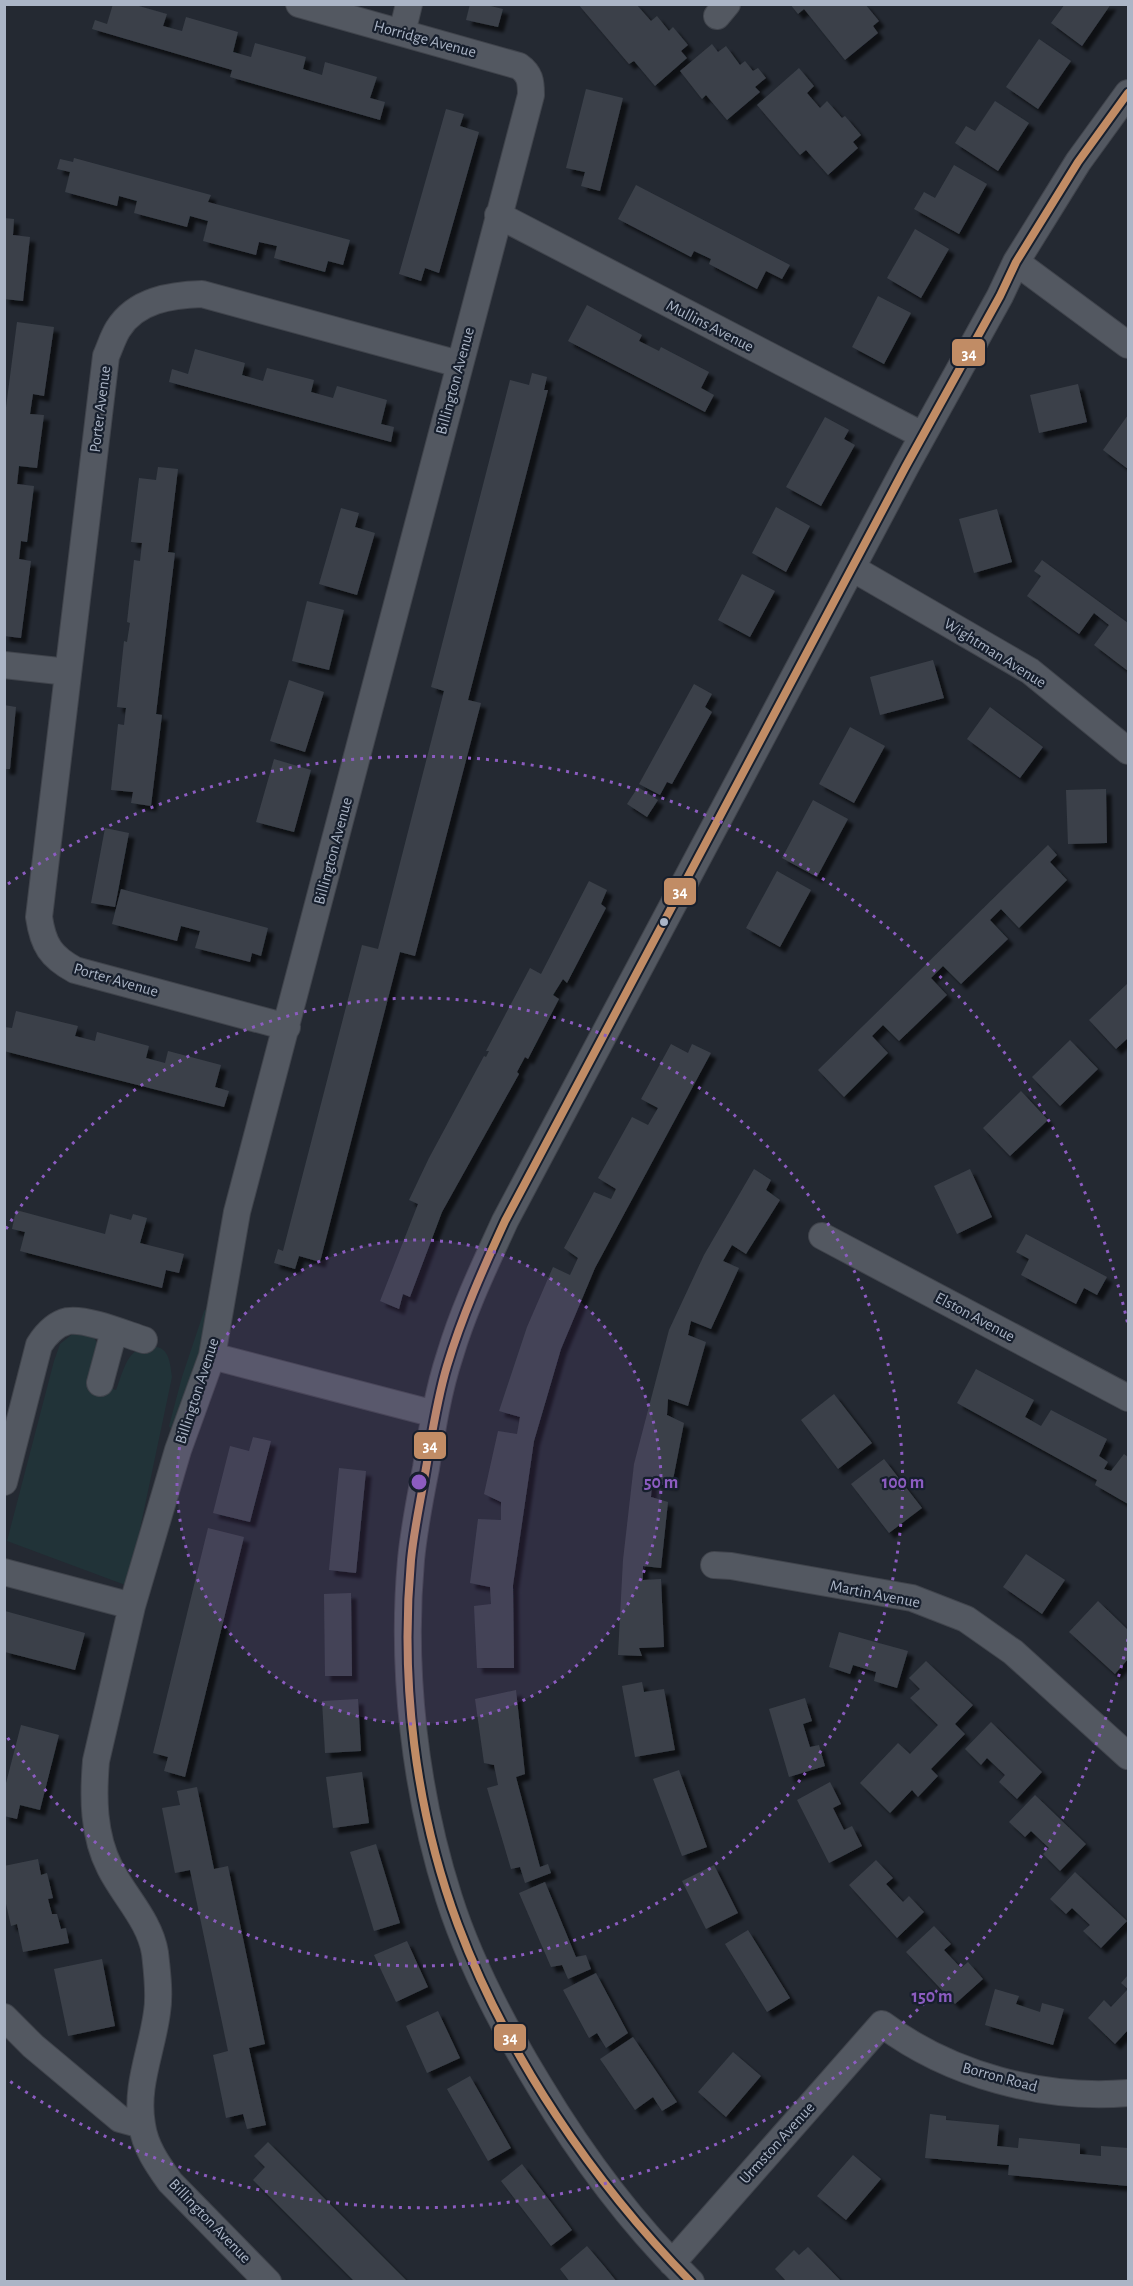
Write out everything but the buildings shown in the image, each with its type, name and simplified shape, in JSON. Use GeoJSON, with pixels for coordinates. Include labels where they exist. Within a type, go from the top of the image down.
{"type":"FeatureCollection","features":[{"type":"Feature","properties":{"kind":"street","name":"Horridge Avenue"},"geometry":{"type":"LineString","coordinates":[[299,4],[519,66],[528,73],[531,94]]}},
{"type":"Feature","properties":{"kind":"street"},"geometry":{"type":"LineString","coordinates":[[402,33],[409,4]]}},
{"type":"Feature","properties":{"kind":"street"},"geometry":{"type":"LineString","coordinates":[[692,2282],[672,2263],[590,2166],[513,2042],[471,1954],[449,1900],[435,1849],[414,1734],[409,1673],[408,1615],[411,1557],[435,1414],[449,1355],[505,1221],[922,435],[1000,297],[1016,262],[1078,162],[1128,93]]}},
{"type":"Feature","properties":{"kind":"street","name":"Billington Avenue"},"geometry":{"type":"LineString","coordinates":[[268,2282],[170,2182],[150,2149],[142,2125],[142,2080],[157,2011],[154,1950],[148,1931],[109,1867],[98,1838],[94,1785],[96,1761],[132,1606],[178,1450],[213,1356],[237,1212],[531,94]]}},
{"type":"Feature","properties":{"kind":"street","name":"Mullins Avenue"},"geometry":{"type":"LineString","coordinates":[[498,215],[922,435]]}},
{"type":"Feature","properties":{"kind":"street"},"geometry":{"type":"LineString","coordinates":[[1016,262],[1128,345]]}},
{"type":"Feature","properties":{"kind":"street","name":"Porter Avenue"},"geometry":{"type":"LineString","coordinates":[[287,1027],[75,970],[59,962],[49,950],[41,934],[39,917],[106,356],[118,329],[131,314],[145,305],[173,295],[202,294],[459,364]]}},
{"type":"Feature","properties":{"kind":"street","name":"Wightman Avenue"},"geometry":{"type":"LineString","coordinates":[[852,568],[1030,671],[1128,751]]}},
{"type":"Feature","properties":{"kind":"street"},"geometry":{"type":"LineString","coordinates":[[4,665],[68,672]]}},
{"type":"Feature","properties":{"kind":"street","name":"Elston Avenue"},"geometry":{"type":"LineString","coordinates":[[822,1236],[1126,1391]]}},
{"type":"Feature","properties":{"kind":"street"},"geometry":{"type":"LineString","coordinates":[[4,1482],[39,1345],[46,1335],[55,1327],[70,1321],[144,1340]]}},
{"type":"Feature","properties":{"kind":"street"},"geometry":{"type":"LineString","coordinates":[[100,1383],[114,1331]]}},
{"type":"Feature","properties":{"kind":"street"},"geometry":{"type":"LineString","coordinates":[[213,1356],[435,1414]]}},
{"type":"Feature","properties":{"kind":"street","name":"Martin Avenue"},"geometry":{"type":"LineString","coordinates":[[714,1565],[731,1566],[912,1598],[966,1620],[1013,1652],[1128,1756]]}},
{"type":"Feature","properties":{"kind":"street"},"geometry":{"type":"LineString","coordinates":[[4,1572],[132,1606]]}},
{"type":"Feature","properties":{"kind":"street"},"geometry":{"type":"LineString","coordinates":[[4,2017],[33,2046],[111,2112],[120,2119],[142,2125]]}},
{"type":"Feature","properties":{"kind":"street","name":"Urmston Avenue"},"geometry":{"type":"LineString","coordinates":[[672,2263],[882,2024]]}},
{"type":"Feature","properties":{"kind":"street","name":"Borron Road"},"geometry":{"type":"LineString","coordinates":[[882,2024],[904,2041],[960,2067],[1014,2084],[1062,2092],[1128,2093]]}},
{"type":"Feature","properties":{"kind":"shaded area"},"geometry":{"type":"Polygon","coordinates":[[[210,1305],[208,1350],[172,1431],[169,1426],[182,1377],[204,1311],[210,1305]]]}},
{"type":"Feature","properties":{"kind":"shaded area"},"geometry":{"type":"Polygon","coordinates":[[[75,1332],[86,1333],[97,1342],[98,1357],[92,1383],[116,1390],[129,1358],[136,1351],[159,1348],[169,1359],[172,1377],[128,1586],[7,1541],[54,1361],[60,1344],[75,1332]]]}},
{"type":"Feature","properties":{"kind":"transit line","name":"34"},"geometry":{"type":"LineString","coordinates":[[691,2282],[620,2202],[587,2160],[527,2069],[478,1974],[443,1881],[421,1791],[414,1745],[408,1652],[412,1548],[438,1404],[459,1329],[505,1221],[906,466],[1000,296],[1016,262],[1078,162],[1128,93]]}}]}
